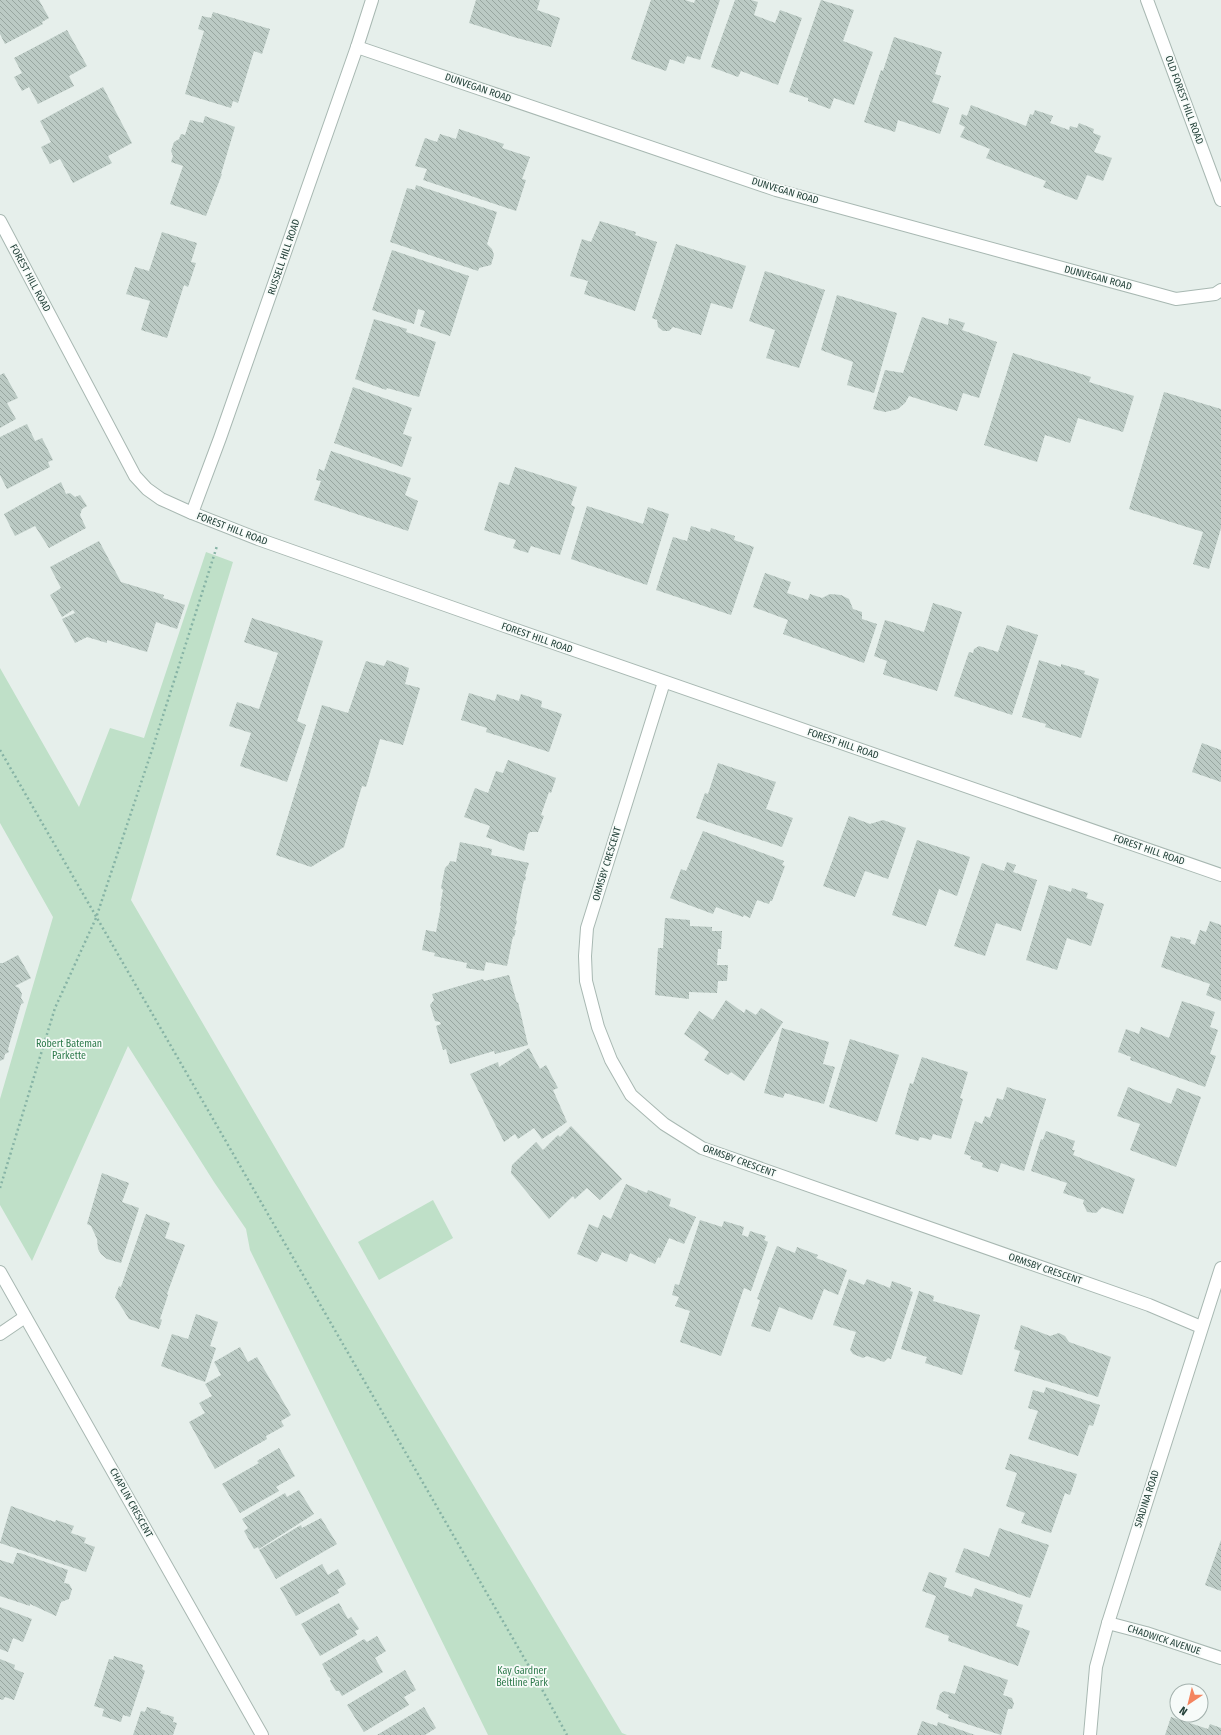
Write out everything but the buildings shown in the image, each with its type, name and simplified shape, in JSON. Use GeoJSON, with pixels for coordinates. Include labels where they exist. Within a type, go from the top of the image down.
{"type":"FeatureCollection","features":[{"type":"Feature","properties":{"kind":"street","name":"RUSSELL HILL ROAD"},"geometry":{"type":"LineString","coordinates":[[192,513],[220,438],[357,47],[372,0]]}},
{"type":"Feature","properties":{"kind":"street","name":"OLD FOREST HILL ROAD"},"geometry":{"type":"LineString","coordinates":[[1147,0],[1221,200]]}},
{"type":"Feature","properties":{"kind":"street","name":"DUNVEGAN ROAD"},"geometry":{"type":"LineString","coordinates":[[357,47],[776,190],[1176,299],[1215,294],[1221,290]]}},
{"type":"Feature","properties":{"kind":"street","name":"FOREST HILL ROAD"},"geometry":{"type":"LineString","coordinates":[[0,221],[135,476],[147,489],[161,499],[224,526],[664,682],[1221,874]]}},
{"type":"Feature","properties":{"kind":"street","name":"ORMSBY CRESCENT"},"geometry":{"type":"LineString","coordinates":[[664,682],[587,928],[585,956],[586,981],[598,1027],[610,1060],[631,1095],[664,1124],[702,1148],[1141,1302],[1201,1327]]}},
{"type":"Feature","properties":{"kind":"street","name":"SPADINA ROAD"},"geometry":{"type":"LineString","coordinates":[[1090,1735],[1096,1667],[1108,1623],[1221,1268]]}},
{"type":"Feature","properties":{"kind":"street","name":"CHAPLIN CRESCENT"},"geometry":{"type":"LineString","coordinates":[[0,1272],[262,1735]]}},
{"type":"Feature","properties":{"kind":"street"},"geometry":{"type":"LineString","coordinates":[[0,1334],[25,1316]]}},
{"type":"Feature","properties":{"kind":"street","name":"CHADWICK AVENUE"},"geometry":{"type":"LineString","coordinates":[[1108,1623],[1132,1629],[1221,1658]]}},
{"type":"Feature","properties":{"kind":"path"},"geometry":{"type":"LineString","coordinates":[[0,1188],[55,1008],[96,918],[224,526]]}},
{"type":"Feature","properties":{"kind":"path"},"geometry":{"type":"LineString","coordinates":[[0,750],[538,1682],[566,1735]]}},
{"type":"Feature","properties":{"kind":"green space","name":"Kay Gardner Beltline Park"},"geometry":{"type":"Polygon","coordinates":[[[206,552],[233,562],[131,900],[414,1386],[622,1733],[627,1735],[488,1735],[250,1250],[246,1229],[214,1182],[128,1046],[32,1261],[0,1205],[0,1099],[53,917],[0,823],[0,668],[79,807],[110,728],[144,738],[206,552]]]}},
{"type":"Feature","properties":{"kind":"green space"},"geometry":{"type":"Polygon","coordinates":[[[433,1200],[453,1238],[379,1280],[358,1242],[433,1200]]]}},
{"type":"Feature","properties":{"kind":"park label","name":"Robert Bateman Parkette"},"geometry":{"type":"Point","coordinates":[69,1050]}}]}
